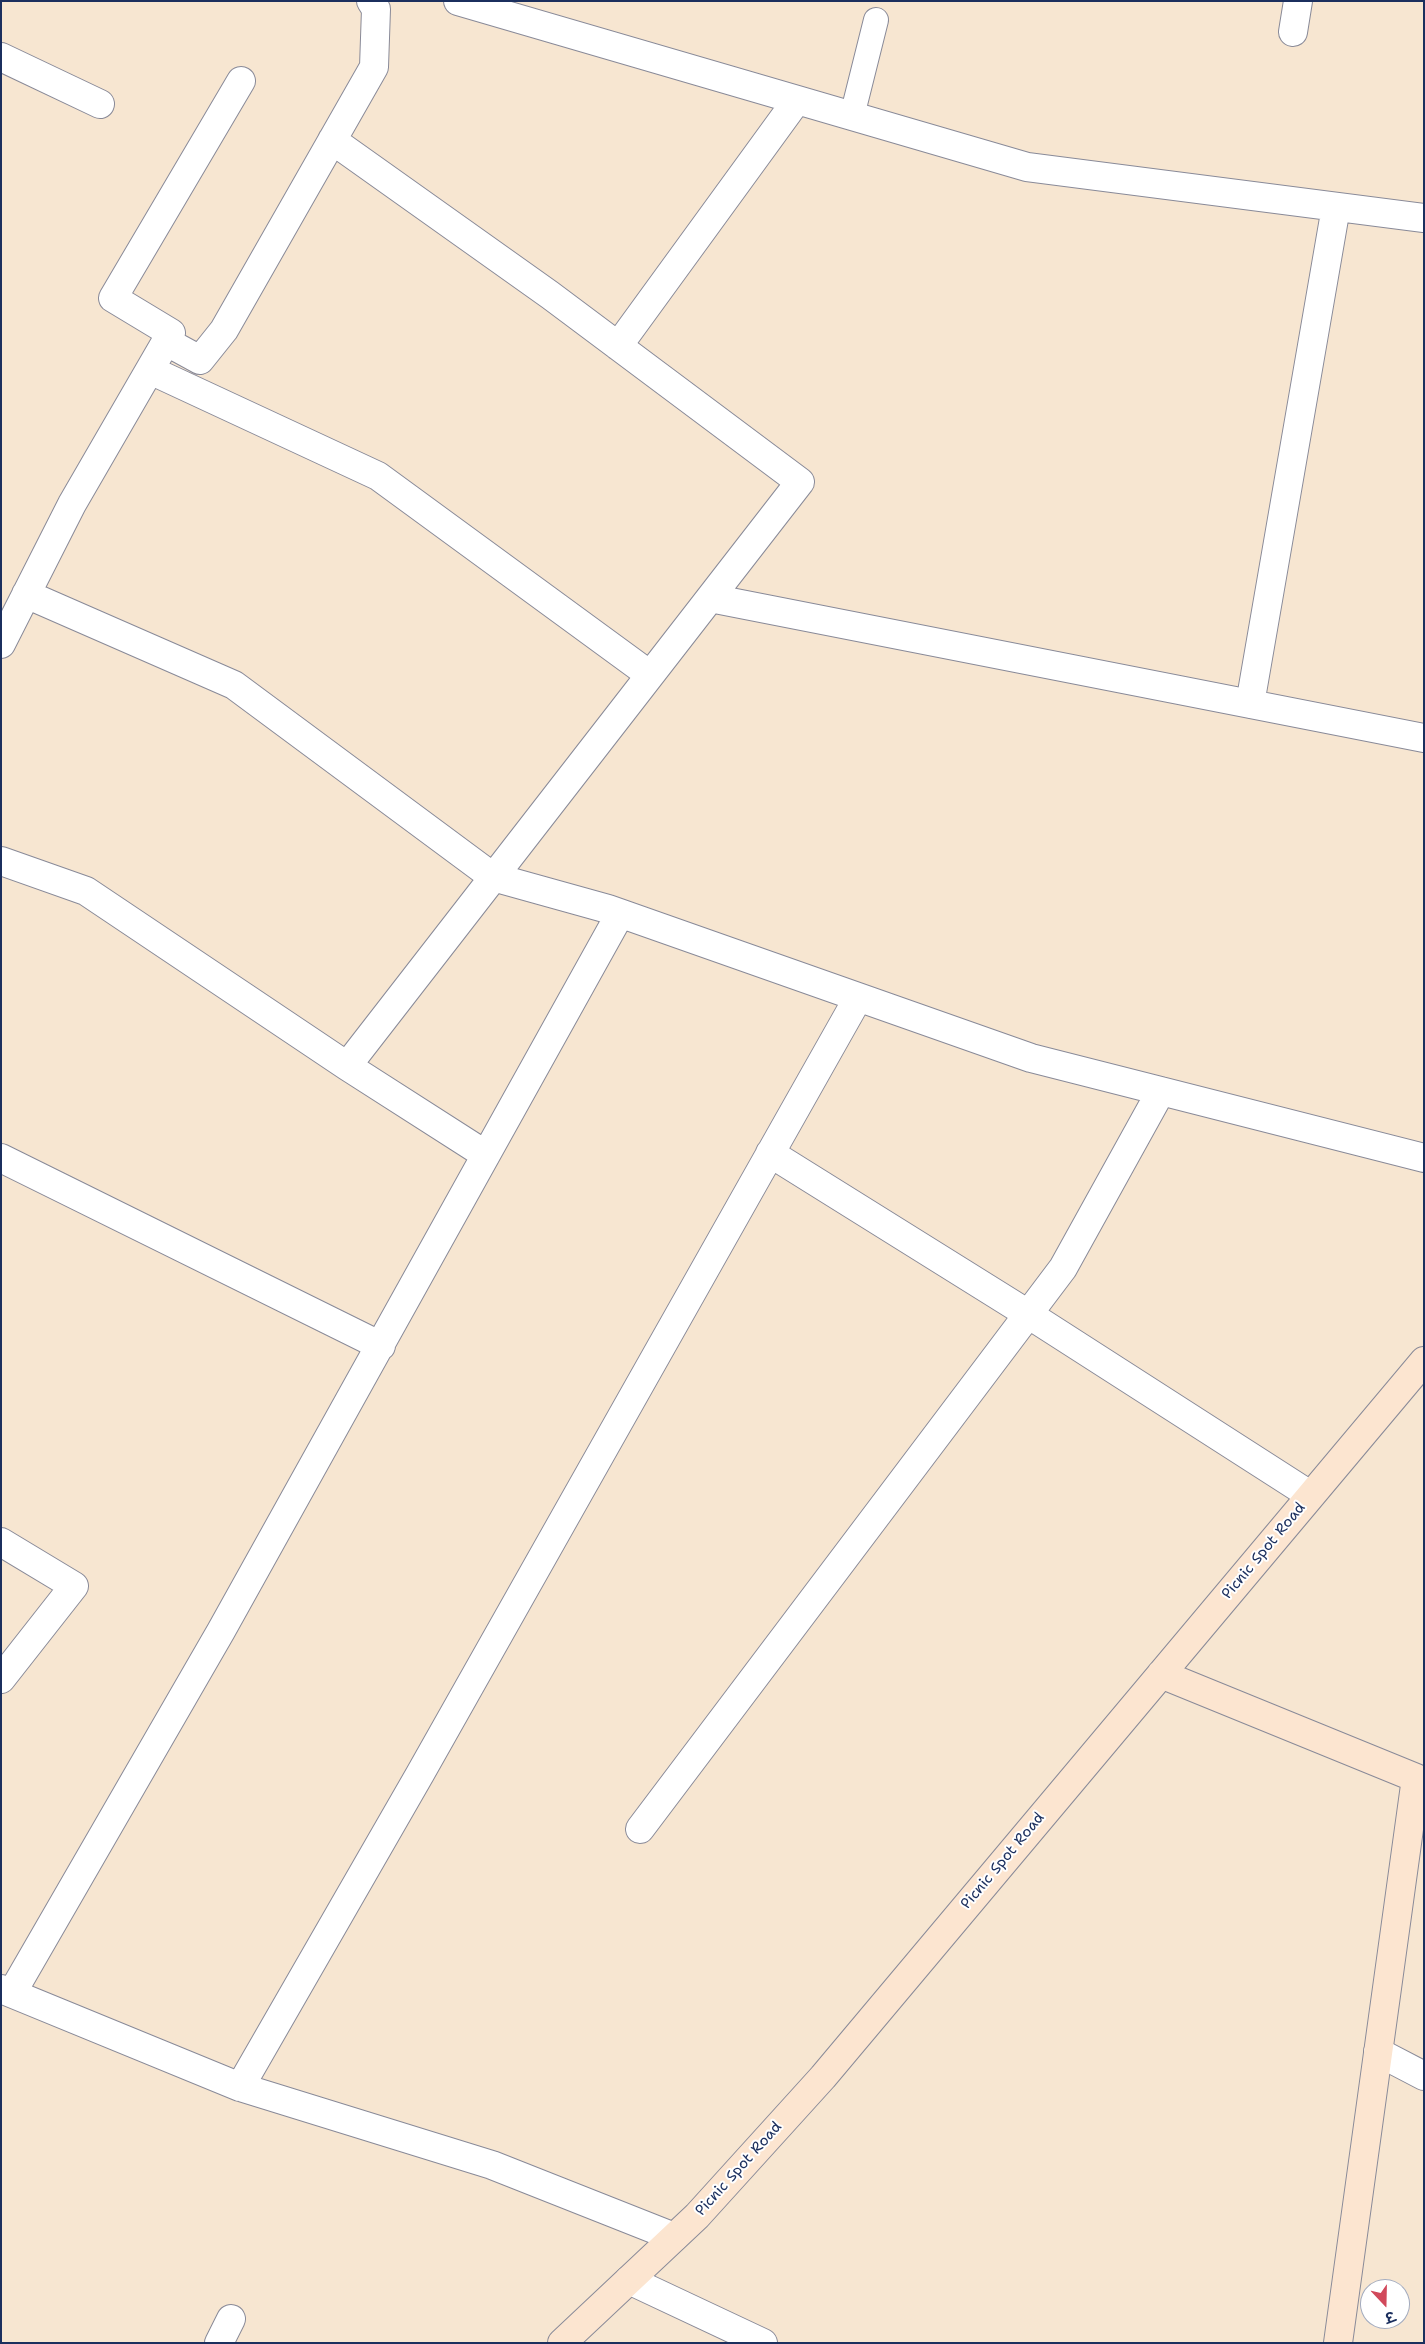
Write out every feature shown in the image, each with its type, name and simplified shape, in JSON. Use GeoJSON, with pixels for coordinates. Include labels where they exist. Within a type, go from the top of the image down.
{"type":"FeatureCollection","features":[{"type":"Feature","properties":{"kind":"street"},"geometry":{"type":"LineString","coordinates":[[167,342],[200,360],[224,330],[374,67],[376,9],[371,1]]}},
{"type":"Feature","properties":{"kind":"street"},"geometry":{"type":"LineString","coordinates":[[458,1],[1027,167],[1424,218]]}},
{"type":"Feature","properties":{"kind":"street"},"geometry":{"type":"LineString","coordinates":[[1293,32],[1298,1]]}},
{"type":"Feature","properties":{"kind":"street"},"geometry":{"type":"LineString","coordinates":[[1,57],[100,104]]}},
{"type":"Feature","properties":{"kind":"street"},"geometry":{"type":"LineString","coordinates":[[1,644],[72,504],[171,333],[113,298],[240,81]]}},
{"type":"Feature","properties":{"kind":"street"},"geometry":{"type":"LineString","coordinates":[[618,346],[797,100]]}},
{"type":"Feature","properties":{"kind":"street"},"geometry":{"type":"LineString","coordinates":[[332,140],[550,295],[800,482],[347,1066]]}},
{"type":"Feature","properties":{"kind":"street"},"geometry":{"type":"LineString","coordinates":[[1250,704],[1336,207]]}},
{"type":"Feature","properties":{"kind":"street"},"geometry":{"type":"LineString","coordinates":[[150,370],[378,476],[650,674]]}},
{"type":"Feature","properties":{"kind":"street"},"geometry":{"type":"LineString","coordinates":[[26,594],[234,685],[493,878],[620,914],[1030,1058],[1424,1158]]}},
{"type":"Feature","properties":{"kind":"street"},"geometry":{"type":"LineString","coordinates":[[710,598],[1424,738]]}},
{"type":"Feature","properties":{"kind":"street"},"geometry":{"type":"LineString","coordinates":[[1,861],[86,890],[347,1066],[486,1155]]}},
{"type":"Feature","properties":{"kind":"street"},"geometry":{"type":"LineString","coordinates":[[620,914],[221,1631],[7,1991],[240,2087],[492,2165],[674,2237]]}},
{"type":"Feature","properties":{"kind":"street"},"geometry":{"type":"LineString","coordinates":[[240,2087],[420,1774],[858,998]]}},
{"type":"Feature","properties":{"kind":"street"},"geometry":{"type":"LineString","coordinates":[[640,1829],[1063,1268],[1161,1091]]}},
{"type":"Feature","properties":{"kind":"street"},"geometry":{"type":"LineString","coordinates":[[770,1153],[1028,1314],[1310,1495]]}},
{"type":"Feature","properties":{"kind":"street"},"geometry":{"type":"LineString","coordinates":[[1,1158],[381,1346]]}},
{"type":"Feature","properties":{"kind":"street","name":"Picnic Spot Road"},"geometry":{"type":"LineString","coordinates":[[562,2343],[697,2216],[822,2077],[1424,1361]]}},
{"type":"Feature","properties":{"kind":"street"},"geometry":{"type":"LineString","coordinates":[[1,1542],[74,1586],[1,1678]]}},
{"type":"Feature","properties":{"kind":"street"},"geometry":{"type":"LineString","coordinates":[[1161,1674],[1420,1777],[1378,2052],[1338,2343]]}},
{"type":"Feature","properties":{"kind":"street"},"geometry":{"type":"LineString","coordinates":[[1378,2052],[1424,2076]]}},
{"type":"Feature","properties":{"kind":"street"},"geometry":{"type":"LineString","coordinates":[[629,2280],[763,2343]]}},
{"type":"Feature","properties":{"kind":"lane"},"geometry":{"type":"LineString","coordinates":[[852,116],[876,20]]}}]}
